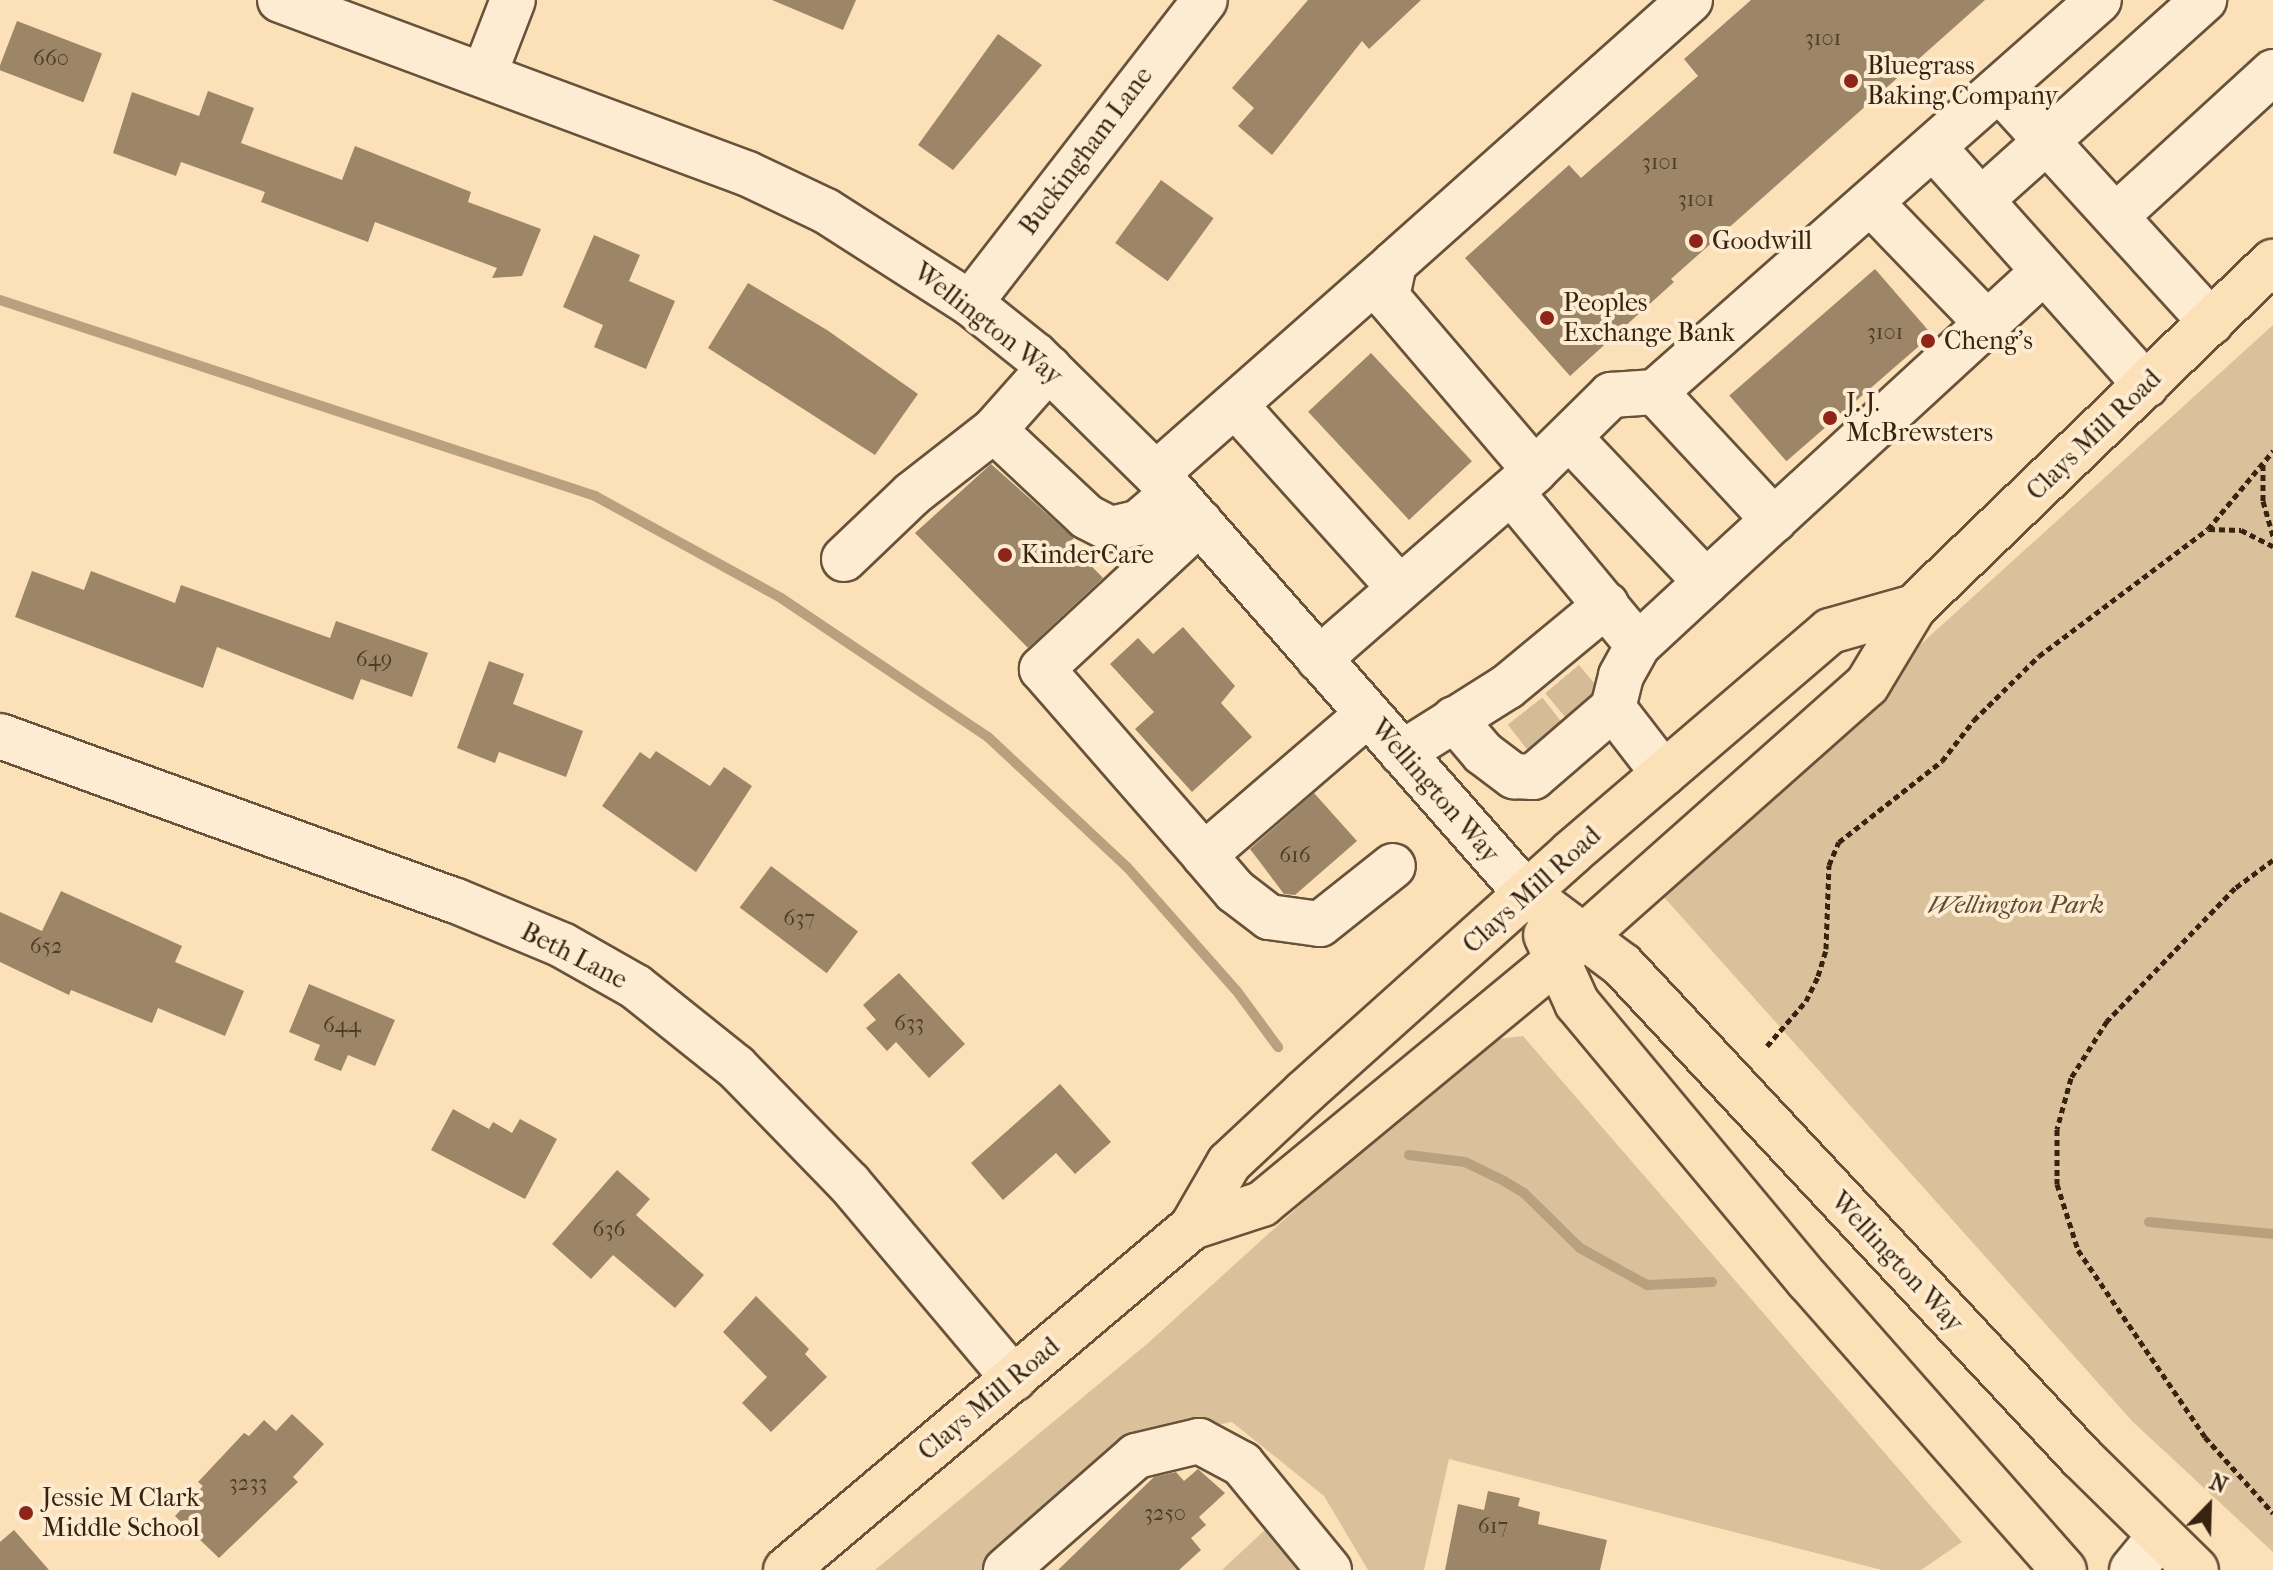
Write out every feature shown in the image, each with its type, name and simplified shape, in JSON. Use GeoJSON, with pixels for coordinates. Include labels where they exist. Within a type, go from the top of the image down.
{"type":"FeatureCollection","features":[{"type":"Feature","properties":{"kind":"main road","name":"Clays Mill Road"},"geometry":{"type":"LineString","coordinates":[[1192,1227],[1262,1204],[1571,948],[1867,685],[1914,607],[2273,262]]}},
{"type":"Feature","properties":{"kind":"main road","name":"Clays Mill Road"},"geometry":{"type":"LineString","coordinates":[[786,1570],[1192,1227],[1229,1163],[1526,893],[1830,631],[1914,607]]}},
{"type":"Feature","properties":{"kind":"main road","name":"Wellington Way"},"geometry":{"type":"LineString","coordinates":[[1526,893],[1571,948],[1622,965],[1926,1294],[2196,1570]]}},
{"type":"Feature","properties":{"kind":"main road","name":"Wellington Way"},"geometry":{"type":"LineString","coordinates":[[1571,948],[1577,1003],[1818,1292],[2064,1570]]}},
{"type":"Feature","properties":{"kind":"street","name":"Wellington Way"},"geometry":{"type":"LineString","coordinates":[[280,0],[748,174],[826,211],[970,303],[1049,368],[1176,496],[1526,893]]}},
{"type":"Feature","properties":{"kind":"street"},"geometry":{"type":"LineString","coordinates":[[484,75],[513,0]]}},
{"type":"Feature","properties":{"kind":"street","name":"Buckingham Lane"},"geometry":{"type":"LineString","coordinates":[[970,303],[1205,0]]}},
{"type":"Feature","properties":{"kind":"street"},"geometry":{"type":"LineString","coordinates":[[1393,866],[1320,924],[1269,917],[1235,891],[1042,669],[1176,496],[1235,405],[1690,0]]}},
{"type":"Feature","properties":{"kind":"street"},"geometry":{"type":"LineString","coordinates":[[1319,659],[1523,481],[1611,395],[1655,392],[1935,149],[2099,0]]}},
{"type":"Feature","properties":{"kind":"street"},"geometry":{"type":"LineString","coordinates":[[1981,200],[2204,0]]}},
{"type":"Feature","properties":{"kind":"street"},"geometry":{"type":"LineString","coordinates":[[2116,216],[2273,72]]}},
{"type":"Feature","properties":{"kind":"street"},"geometry":{"type":"LineString","coordinates":[[2000,90],[2211,322]]}},
{"type":"Feature","properties":{"kind":"street"},"geometry":{"type":"LineString","coordinates":[[1935,149],[2146,385]]}},
{"type":"Feature","properties":{"kind":"street"},"geometry":{"type":"LineString","coordinates":[[1871,203],[1987,323]]}},
{"type":"Feature","properties":{"kind":"street"},"geometry":{"type":"LineString","coordinates":[[1394,264],[1387,297],[1523,481],[1606,605],[1638,645]]}},
{"type":"Feature","properties":{"kind":"street"},"geometry":{"type":"LineString","coordinates":[[1402,753],[1454,719],[1534,723],[1580,694],[1621,676],[1638,645],[2044,271]]}},
{"type":"Feature","properties":{"kind":"street"},"geometry":{"type":"LineString","coordinates":[[844,559],[912,494],[994,430],[1049,368]]}},
{"type":"Feature","properties":{"kind":"street"},"geometry":{"type":"LineString","coordinates":[[1655,392],[1774,520]]}},
{"type":"Feature","properties":{"kind":"street"},"geometry":{"type":"LineString","coordinates":[[1235,405],[1400,588]]}},
{"type":"Feature","properties":{"kind":"street"},"geometry":{"type":"LineString","coordinates":[[994,430],[1087,517],[1111,529],[1138,523],[1176,496]]}},
{"type":"Feature","properties":{"kind":"street"},"geometry":{"type":"LineString","coordinates":[[1569,437],[1706,582]]}},
{"type":"Feature","properties":{"kind":"street"},"geometry":{"type":"LineString","coordinates":[[1534,723],[1580,694],[1606,605]]}},
{"type":"Feature","properties":{"kind":"street"},"geometry":{"type":"LineString","coordinates":[[1580,694],[1664,774]]}},
{"type":"Feature","properties":{"kind":"street"},"geometry":{"type":"LineString","coordinates":[[1204,855],[1368,714]]}},
{"type":"Feature","properties":{"kind":"street"},"geometry":{"type":"LineString","coordinates":[[1454,719],[1483,753],[1514,776],[1533,777],[1534,723]]}},
{"type":"Feature","properties":{"kind":"street","name":"Beth Lane"},"geometry":{"type":"LineString","coordinates":[[0,736],[454,900],[562,945],[636,987],[736,1067],[849,1183],[1014,1379]]}},
{"type":"Feature","properties":{"kind":"street"},"geometry":{"type":"LineString","coordinates":[[1006,1570],[1136,1456],[1199,1441],[1242,1464],[1329,1570]]}},
{"type":"Feature","properties":{"kind":"street"},"geometry":{"type":"LineString","coordinates":[[2132,1570],[2160,1536]]}},
{"type":"Feature","properties":{"kind":"path"},"geometry":{"type":"LineString","coordinates":[[1767,1046],[1806,1001],[1818,976],[1826,949],[1829,865],[1839,842],[1942,761],[1974,720],[2039,656],[2208,529],[2273,451]]}},
{"type":"Feature","properties":{"kind":"path"},"geometry":{"type":"LineString","coordinates":[[2263,463],[2261,491],[2273,537]]}},
{"type":"Feature","properties":{"kind":"path"},"geometry":{"type":"LineString","coordinates":[[2208,529],[2241,530],[2273,546]]}},
{"type":"Feature","properties":{"kind":"path"},"geometry":{"type":"LineString","coordinates":[[2273,860],[2224,899],[2107,1021],[2071,1078],[2057,1129],[2057,1184],[2078,1250],[2205,1437],[2273,1513]]}},
{"type":"Feature","properties":{"kind":"green space","name":"Wellington Park"},"geometry":{"type":"Polygon","coordinates":[[[2273,325],[2273,1552],[2133,1422],[1654,886],[2273,325]]]}},
{"type":"Feature","properties":{"kind":"green space"},"geometry":{"type":"Polygon","coordinates":[[[1523,1036],[1962,1542],[1921,1570],[1882,1570],[1449,1459],[1424,1570],[1368,1570],[1324,1496],[1232,1422],[1142,1439],[987,1570],[875,1570],[1147,1344],[1481,1041],[1523,1036]]]}},
{"type":"Feature","properties":{"kind":"green space"},"geometry":{"type":"Polygon","coordinates":[[[1268,1527],[1298,1570],[1222,1570],[1268,1527]]]}},
{"type":"Feature","properties":{"kind":"building"},"geometry":{"type":"Polygon","coordinates":[[[772,0],[856,0],[843,30],[772,0]]]}},
{"type":"Feature","properties":{"kind":"building"},"geometry":{"type":"Polygon","coordinates":[[[1308,0],[1421,0],[1369,49],[1362,41],[1272,155],[1238,126],[1254,108],[1232,88],[1308,0]]]}},
{"type":"Feature","properties":{"kind":"building"},"geometry":{"type":"Polygon","coordinates":[[[1751,0],[1985,0],[1671,279],[1674,282],[1570,376],[1465,258],[1569,165],[1581,178],[1698,76],[1684,59],[1751,0]]]}},
{"type":"Feature","properties":{"kind":"building"},"geometry":{"type":"Polygon","coordinates":[[[17,21],[102,54],[83,102],[0,70],[17,21]]]}},
{"type":"Feature","properties":{"kind":"building"},"geometry":{"type":"Polygon","coordinates":[[[998,34],[1042,65],[953,170],[918,145],[998,34]]]}},
{"type":"Feature","properties":{"kind":"building"},"geometry":{"type":"Polygon","coordinates":[[[208,91],[254,108],[241,143],[342,180],[355,146],[471,192],[468,202],[541,229],[522,276],[492,278],[497,268],[375,222],[368,242],[261,202],[265,192],[181,162],[176,176],[113,153],[132,92],[199,116],[208,91]]]}},
{"type":"Feature","properties":{"kind":"building"},"geometry":{"type":"Polygon","coordinates":[[[1161,180],[1214,218],[1168,281],[1115,243],[1161,180]]]}},
{"type":"Feature","properties":{"kind":"building"},"geometry":{"type":"Polygon","coordinates":[[[594,235],[640,255],[629,281],[675,301],[646,369],[594,347],[603,325],[563,307],[594,235]]]}},
{"type":"Feature","properties":{"kind":"building"},"geometry":{"type":"Polygon","coordinates":[[[1875,269],[1932,335],[1786,461],[1729,396],[1875,269]]]}},
{"type":"Feature","properties":{"kind":"building"},"geometry":{"type":"Polygon","coordinates":[[[748,283],[827,330],[918,394],[875,455],[708,348],[748,283]]]}},
{"type":"Feature","properties":{"kind":"building"},"geometry":{"type":"Polygon","coordinates":[[[1371,353],[1472,461],[1409,520],[1308,412],[1371,353]]]}},
{"type":"Feature","properties":{"kind":"building"},"geometry":{"type":"Polygon","coordinates":[[[991,464],[1074,538],[1069,543],[1103,578],[1028,648],[915,533],[991,464]]]}},
{"type":"Feature","properties":{"kind":"building"},"geometry":{"type":"Polygon","coordinates":[[[32,571],[84,590],[91,571],[175,603],[181,585],[330,638],[336,621],[428,653],[412,697],[361,679],[353,700],[217,647],[203,688],[15,617],[32,571]]]}},
{"type":"Feature","properties":{"kind":"building"},"geometry":{"type":"Polygon","coordinates":[[[1183,627],[1235,686],[1221,703],[1252,737],[1192,792],[1135,729],[1154,712],[1110,664],[1138,638],[1153,654],[1183,627]]]}},
{"type":"Feature","properties":{"kind":"building"},"geometry":{"type":"Polygon","coordinates":[[[489,661],[524,674],[513,704],[583,731],[566,777],[499,752],[495,763],[457,748],[489,661]]]}},
{"type":"Feature","properties":{"kind":"building"},"geometry":{"type":"Polygon","coordinates":[[[656,751],[710,786],[724,767],[752,786],[696,872],[602,806],[640,752],[650,759],[656,751]]]}},
{"type":"Feature","properties":{"kind":"building"},"geometry":{"type":"Polygon","coordinates":[[[1314,793],[1357,841],[1295,895],[1284,894],[1250,849],[1314,793]]]}},
{"type":"Feature","properties":{"kind":"building"},"geometry":{"type":"Polygon","coordinates":[[[771,866],[858,932],[827,973],[740,908],[771,866]]]}},
{"type":"Feature","properties":{"kind":"building"},"geometry":{"type":"Polygon","coordinates":[[[61,891],[182,946],[175,962],[244,991],[225,1036],[158,1008],[152,1023],[71,990],[69,995],[0,962],[0,912],[42,931],[61,891]]]}},
{"type":"Feature","properties":{"kind":"building"},"geometry":{"type":"Polygon","coordinates":[[[899,973],[965,1044],[929,1078],[896,1042],[887,1051],[866,1028],[876,1020],[863,1005],[899,973]]]}},
{"type":"Feature","properties":{"kind":"building"},"geometry":{"type":"Polygon","coordinates":[[[309,984],[395,1020],[375,1066],[348,1055],[341,1071],[314,1060],[320,1045],[289,1032],[309,984]]]}},
{"type":"Feature","properties":{"kind":"building"},"geometry":{"type":"Polygon","coordinates":[[[1060,1084],[1111,1142],[1075,1174],[1056,1153],[1003,1200],[971,1163],[1060,1084]]]}},
{"type":"Feature","properties":{"kind":"building"},"geometry":{"type":"Polygon","coordinates":[[[453,1109],[489,1129],[493,1122],[512,1133],[520,1119],[557,1139],[525,1199],[431,1150],[453,1109]]]}},
{"type":"Feature","properties":{"kind":"building"},"geometry":{"type":"Polygon","coordinates":[[[617,1170],[650,1199],[636,1215],[704,1275],[675,1308],[613,1255],[591,1279],[552,1244],[617,1170]]]}},
{"type":"Feature","properties":{"kind":"building"},"geometry":{"type":"Polygon","coordinates":[[[756,1296],[809,1349],[805,1354],[827,1377],[771,1432],[742,1403],[767,1377],[723,1332],[756,1296]]]}},
{"type":"Feature","properties":{"kind":"building"},"geometry":{"type":"Polygon","coordinates":[[[292,1414],[324,1444],[293,1477],[298,1482],[219,1558],[175,1516],[203,1486],[198,1482],[244,1433],[249,1436],[264,1420],[276,1431],[292,1414]]]}},
{"type":"Feature","properties":{"kind":"building"},"geometry":{"type":"Polygon","coordinates":[[[1198,1469],[1225,1493],[1199,1517],[1206,1525],[1191,1538],[1201,1550],[1179,1570],[1058,1570],[1154,1477],[1176,1472],[1184,1481],[1198,1469]]]}},
{"type":"Feature","properties":{"kind":"building"},"geometry":{"type":"Polygon","coordinates":[[[1488,1491],[1520,1498],[1518,1506],[1540,1512],[1538,1524],[1607,1540],[1600,1570],[1445,1570],[1458,1504],[1484,1510],[1488,1491]]]}},
{"type":"Feature","properties":{"kind":"building"},"geometry":{"type":"Polygon","coordinates":[[[14,1530],[49,1570],[0,1570],[0,1542],[14,1530]]]}},
{"type":"Feature","properties":{"kind":"waterway"},"geometry":{"type":"LineString","coordinates":[[0,300],[595,496],[781,598],[988,737],[1127,867],[1236,990],[1278,1047]]}},
{"type":"Feature","properties":{"kind":"waterway"},"geometry":{"type":"LineString","coordinates":[[1409,1155],[1465,1162],[1504,1181],[1524,1193],[1580,1248],[1647,1285],[1712,1282]]}},
{"type":"Feature","properties":{"kind":"waterway"},"geometry":{"type":"LineString","coordinates":[[2149,1222],[2273,1234]]}},
{"type":"Feature","properties":{"kind":"tunnel"},"geometry":{"type":"LineString","coordinates":[[1562,679],[1584,705]]}},
{"type":"Feature","properties":{"kind":"tunnel"},"geometry":{"type":"LineString","coordinates":[[1525,711],[1546,738]]}},
{"type":"Feature","properties":{"kind":"place","name":"Bluegrass Baking Company"},"geometry":{"type":"Point","coordinates":[1851,81]}},
{"type":"Feature","properties":{"kind":"place","name":"Goodwill"},"geometry":{"type":"Point","coordinates":[1696,241]}},
{"type":"Feature","properties":{"kind":"place","name":"Peoples Exchange Bank"},"geometry":{"type":"Point","coordinates":[1547,318]}},
{"type":"Feature","properties":{"kind":"place","name":"Cheng's"},"geometry":{"type":"Point","coordinates":[1928,341]}},
{"type":"Feature","properties":{"kind":"place","name":"J. J. McBrewsters"},"geometry":{"type":"Point","coordinates":[1830,418]}},
{"type":"Feature","properties":{"kind":"place","name":"KinderCare"},"geometry":{"type":"Point","coordinates":[1005,555]}},
{"type":"Feature","properties":{"kind":"place","name":"Jessie M Clark Middle School"},"geometry":{"type":"Point","coordinates":[26,1513]}}]}
